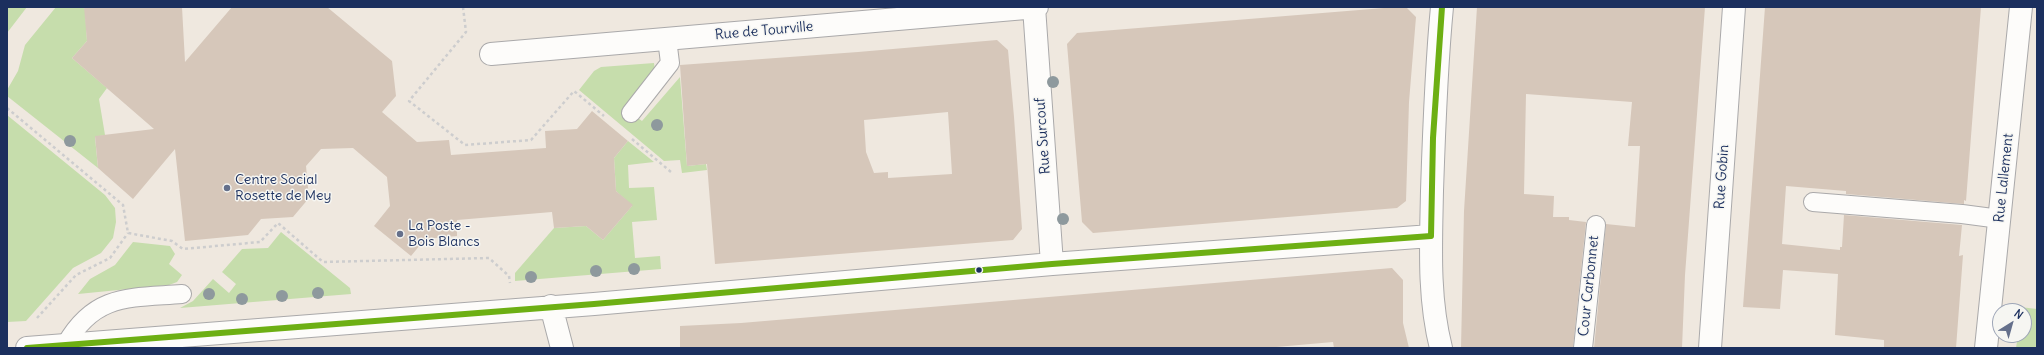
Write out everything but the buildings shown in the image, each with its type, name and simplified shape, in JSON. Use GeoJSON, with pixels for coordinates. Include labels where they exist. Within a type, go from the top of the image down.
{"type":"FeatureCollection","features":[{"type":"Feature","properties":{"kind":"street","name":"Rue Surcouf"},"geometry":{"type":"LineString","coordinates":[[1034,7],[1052,264]]}},
{"type":"Feature","properties":{"kind":"street","name":"Rue de Tourville"},"geometry":{"type":"LineString","coordinates":[[491,54],[1037,7]]}},
{"type":"Feature","properties":{"kind":"street"},"geometry":{"type":"LineString","coordinates":[[1441,348],[1433,307],[1431,236],[1434,138],[1442,7]]}},
{"type":"Feature","properties":{"kind":"street","name":"Rue Gobin"},"geometry":{"type":"LineString","coordinates":[[1710,348],[1734,7]]}},
{"type":"Feature","properties":{"kind":"street","name":"Rue Lallement"},"geometry":{"type":"LineString","coordinates":[[1986,348],[2021,7]]}},
{"type":"Feature","properties":{"kind":"street"},"geometry":{"type":"LineString","coordinates":[[27,348],[1052,264],[1431,236]]}},
{"type":"Feature","properties":{"kind":"street"},"geometry":{"type":"LineString","coordinates":[[551,306],[562,348]]}},
{"type":"Feature","properties":{"kind":"lane"},"geometry":{"type":"LineString","coordinates":[[631,113],[670,63],[667,39]]}},
{"type":"Feature","properties":{"kind":"lane"},"geometry":{"type":"LineString","coordinates":[[1813,202],[1962,214],[2000,219]]}},
{"type":"Feature","properties":{"kind":"lane","name":"Cour Carbonnet"},"geometry":{"type":"LineString","coordinates":[[1583,348],[1596,225]]}},
{"type":"Feature","properties":{"kind":"lane"},"geometry":{"type":"LineString","coordinates":[[66,344],[76,326],[100,307],[123,298],[182,294]]}},
{"type":"Feature","properties":{"kind":"path"},"geometry":{"type":"LineString","coordinates":[[463,7],[466,32],[409,100],[465,145],[531,140],[574,91],[610,121]]}},
{"type":"Feature","properties":{"kind":"path"},"geometry":{"type":"LineString","coordinates":[[7,108],[123,205],[128,233],[110,258],[76,275],[34,321]]}},
{"type":"Feature","properties":{"kind":"path"},"geometry":{"type":"LineString","coordinates":[[629,136],[671,172]]}},
{"type":"Feature","properties":{"kind":"path"},"geometry":{"type":"LineString","coordinates":[[128,233],[172,241],[183,249],[260,242],[278,223],[323,262],[489,258],[509,276],[512,309]]}},
{"type":"Feature","properties":{"kind":"green space"},"geometry":{"type":"Polygon","coordinates":[[[7,7],[27,7],[7,33],[7,7]]]}},
{"type":"Feature","properties":{"kind":"green space"},"geometry":{"type":"Polygon","coordinates":[[[56,7],[82,7],[85,9],[87,41],[72,58],[107,88],[99,99],[105,135],[95,137],[98,168],[7,96],[7,90],[18,71],[25,45],[56,7]]]}},
{"type":"Feature","properties":{"kind":"green space"},"geometry":{"type":"Polygon","coordinates":[[[654,63],[655,71],[631,113],[642,121],[680,77],[687,166],[706,164],[707,170],[682,173],[680,160],[664,161],[579,90],[594,71],[601,67],[654,63]]]}},
{"type":"Feature","properties":{"kind":"green space"},"geometry":{"type":"Polygon","coordinates":[[[7,115],[105,195],[115,208],[116,222],[113,238],[101,253],[73,268],[26,321],[7,322],[7,115]]]}},
{"type":"Feature","properties":{"kind":"green space"},"geometry":{"type":"Polygon","coordinates":[[[628,141],[654,162],[628,165],[629,188],[654,187],[657,220],[632,222],[635,258],[660,256],[661,269],[515,281],[515,273],[554,228],[586,226],[603,240],[632,206],[616,191],[614,158],[628,141]]]}},
{"type":"Feature","properties":{"kind":"green space"},"geometry":{"type":"Polygon","coordinates":[[[281,232],[350,288],[351,294],[180,308],[193,301],[213,279],[229,293],[236,284],[222,272],[242,249],[268,248],[281,232]]]}},
{"type":"Feature","properties":{"kind":"green space"},"geometry":{"type":"Polygon","coordinates":[[[133,242],[170,246],[175,254],[169,264],[182,275],[177,282],[169,285],[78,294],[90,279],[115,265],[133,242]]]}},
{"type":"Feature","properties":{"kind":"green space"},"geometry":{"type":"Polygon","coordinates":[[[2032,308],[2037,309],[2037,348],[2016,348],[2017,343],[2032,343],[2032,308]]]}},
{"type":"Feature","properties":{"kind":"transit line"},"geometry":{"type":"LineString","coordinates":[[1431,236],[1433,138],[1442,7]]}},
{"type":"Feature","properties":{"kind":"transit line"},"geometry":{"type":"LineString","coordinates":[[27,348],[594,304],[1052,264],[1431,236]]}},
{"type":"Feature","properties":{"kind":"place","name":"Centre Social Rosette de Mey"},"geometry":{"type":"Point","coordinates":[227,188]}},
{"type":"Feature","properties":{"kind":"place","name":"La Poste - Bois Blancs"},"geometry":{"type":"Point","coordinates":[400,234]}}]}
